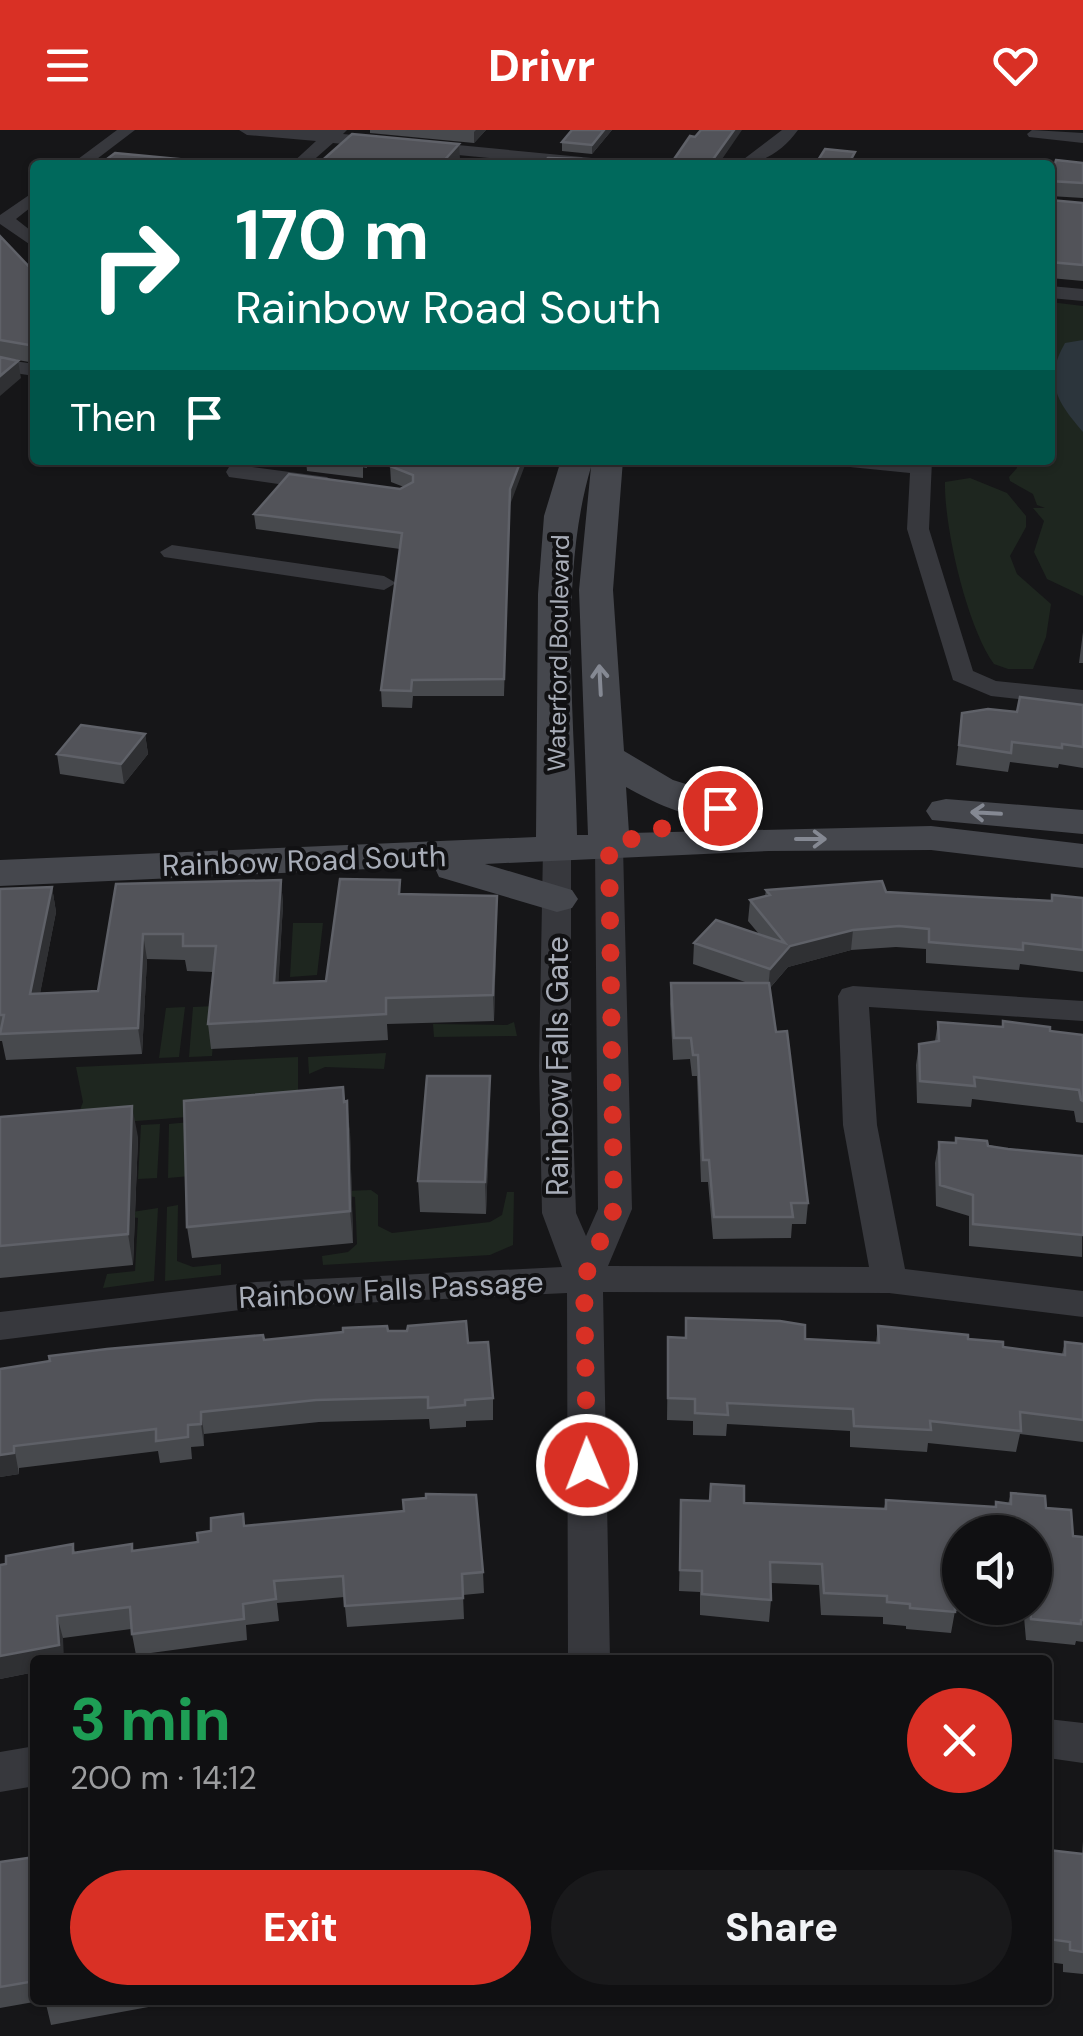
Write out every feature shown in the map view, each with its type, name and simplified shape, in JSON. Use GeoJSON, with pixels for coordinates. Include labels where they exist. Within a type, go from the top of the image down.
{"type":"FeatureCollection","features":[{"type":"Feature","properties":{"kind":"main road"},"geometry":{"type":"LineString","coordinates":[[752,160],[782,145]]}},
{"type":"Feature","properties":{"kind":"main road","name":"Waterford Boulevard"},"geometry":{"type":"LineString","coordinates":[[557,849],[555,594],[560,516],[575,465]]}},
{"type":"Feature","properties":{"kind":"main road","name":"Waterford Boulevard"},"geometry":{"type":"LineString","coordinates":[[607,465],[596,590],[609,847]]}},
{"type":"Feature","properties":{"kind":"main road"},"geometry":{"type":"LineString","coordinates":[[604,755],[640,782],[677,800],[720,808]]}},
{"type":"Feature","properties":{"kind":"main road","name":"Rainbow Road South"},"geometry":{"type":"LineString","coordinates":[[609,847],[720,808],[946,811],[1083,822]]}},
{"type":"Feature","properties":{"kind":"main road","name":"Rainbow Road South"},"geometry":{"type":"LineString","coordinates":[[0,873],[768,839],[931,838],[1083,856]]}},
{"type":"Feature","properties":{"kind":"main road"},"geometry":{"type":"LineString","coordinates":[[402,857],[482,874],[558,899]]}},
{"type":"Feature","properties":{"kind":"street"},"geometry":{"type":"LineString","coordinates":[[85,160],[127,130]]}},
{"type":"Feature","properties":{"kind":"street"},"geometry":{"type":"LineString","coordinates":[[247,130],[334,134],[566,160]]}},
{"type":"Feature","properties":{"kind":"street"},"geometry":{"type":"LineString","coordinates":[[304,160],[334,134]]}},
{"type":"Feature","properties":{"kind":"street"},"geometry":{"type":"LineString","coordinates":[[1034,138],[1083,138]]}},
{"type":"Feature","properties":{"kind":"street"},"geometry":{"type":"LineString","coordinates":[[0,194],[30,197]]}},
{"type":"Feature","properties":{"kind":"street"},"geometry":{"type":"LineString","coordinates":[[30,200],[5,219],[30,239]]}},
{"type":"Feature","properties":{"kind":"street"},"geometry":{"type":"LineString","coordinates":[[1055,293],[1083,296]]}},
{"type":"Feature","properties":{"kind":"street"},"geometry":{"type":"LineString","coordinates":[[0,365],[30,369]]}},
{"type":"Feature","properties":{"kind":"street"},"geometry":{"type":"LineString","coordinates":[[919,465],[918,530],[962,675],[991,688],[1083,698]]}},
{"type":"Feature","properties":{"kind":"street"},"geometry":{"type":"LineString","coordinates":[[242,466],[346,486]]}},
{"type":"Feature","properties":{"kind":"street"},"geometry":{"type":"LineString","coordinates":[[172,552],[384,583]]}},
{"type":"Feature","properties":{"kind":"street","name":"Rainbow Falls Gate"},"geometry":{"type":"LineString","coordinates":[[584,1279],[614,1209],[609,847]]}},
{"type":"Feature","properties":{"kind":"street","name":"Rainbow Falls Gate"},"geometry":{"type":"LineString","coordinates":[[557,849],[559,1213],[584,1279],[589,1655]]}},
{"type":"Feature","properties":{"kind":"street"},"geometry":{"type":"LineString","coordinates":[[888,1280],[860,1125],[853,996],[1083,1011]]}},
{"type":"Feature","properties":{"kind":"street","name":"Rainbow Falls Passage"},"geometry":{"type":"LineString","coordinates":[[0,1326],[256,1295],[584,1279],[888,1280],[1083,1304]]}},
{"type":"Feature","properties":{"kind":"street"},"geometry":{"type":"LineString","coordinates":[[1052,1739],[1083,1743]]}},
{"type":"Feature","properties":{"kind":"street"},"geometry":{"type":"LineString","coordinates":[[0,1772],[30,1767]]}},
{"type":"Feature","properties":{"kind":"shaded area"},"geometry":{"type":"Polygon","coordinates":[[[1055,303],[1083,306],[1083,596],[1047,579],[1034,552],[1044,521],[1033,508],[1045,508],[1037,505],[1033,494],[1010,481],[1016,465],[1055,465],[1055,303]]]}},
{"type":"Feature","properties":{"kind":"shaded area"},"geometry":{"type":"Polygon","coordinates":[[[1083,340],[1083,432],[1056,391],[1055,369],[1065,343],[1083,340]]]}},
{"type":"Feature","properties":{"kind":"shaded area"},"geometry":{"type":"Polygon","coordinates":[[[970,478],[1007,493],[1026,516],[1026,527],[1010,556],[1017,574],[1051,604],[1046,637],[1033,669],[1008,669],[994,664],[966,602],[953,550],[945,482],[970,478]]]}},
{"type":"Feature","properties":{"kind":"shaded area"},"geometry":{"type":"Polygon","coordinates":[[[293,923],[323,923],[317,975],[290,977],[293,923]]]}},
{"type":"Feature","properties":{"kind":"shaded area"},"geometry":{"type":"Polygon","coordinates":[[[216,1006],[212,1056],[189,1057],[193,1007],[216,1006]]]}},
{"type":"Feature","properties":{"kind":"shaded area"},"geometry":{"type":"Polygon","coordinates":[[[185,1007],[179,1057],[159,1058],[166,1008],[185,1007]]]}},
{"type":"Feature","properties":{"kind":"shaded area"},"geometry":{"type":"Polygon","coordinates":[[[514,1022],[517,1036],[434,1037],[433,1024],[514,1022]]]}},
{"type":"Feature","properties":{"kind":"shaded area"},"geometry":{"type":"Polygon","coordinates":[[[386,1053],[384,1069],[325,1067],[309,1074],[308,1057],[386,1053]]]}},
{"type":"Feature","properties":{"kind":"shaded area"},"geometry":{"type":"Polygon","coordinates":[[[298,1057],[298,1108],[74,1126],[83,1102],[76,1067],[298,1057]]]}},
{"type":"Feature","properties":{"kind":"shaded area"},"geometry":{"type":"Polygon","coordinates":[[[190,1122],[190,1176],[168,1178],[169,1124],[190,1122]]]}},
{"type":"Feature","properties":{"kind":"shaded area"},"geometry":{"type":"Polygon","coordinates":[[[160,1124],[157,1178],[138,1179],[141,1125],[160,1124]]]}},
{"type":"Feature","properties":{"kind":"shaded area"},"geometry":{"type":"Polygon","coordinates":[[[371,1190],[378,1195],[378,1226],[392,1233],[490,1222],[502,1215],[507,1192],[514,1192],[513,1245],[490,1255],[323,1265],[322,1256],[348,1252],[357,1244],[355,1197],[347,1196],[345,1191],[371,1190]]]}},
{"type":"Feature","properties":{"kind":"shaded area"},"geometry":{"type":"Polygon","coordinates":[[[178,1205],[177,1261],[193,1267],[221,1264],[221,1275],[165,1281],[167,1207],[178,1205]]]}},
{"type":"Feature","properties":{"kind":"shaded area"},"geometry":{"type":"Polygon","coordinates":[[[158,1208],[154,1281],[103,1288],[107,1274],[135,1271],[138,1218],[132,1217],[132,1212],[158,1208]]]}},
{"type":"Feature","properties":{"kind":"building"},"geometry":{"type":"Polygon","coordinates":[[[572,130],[604,130],[592,145],[562,142],[572,130]]]}},
{"type":"Feature","properties":{"kind":"building"},"geometry":{"type":"Polygon","coordinates":[[[701,130],[734,130],[713,160],[673,160],[690,136],[695,137],[701,130]]]}},
{"type":"Feature","properties":{"kind":"building"},"geometry":{"type":"Polygon","coordinates":[[[352,134],[459,144],[445,160],[323,160],[352,134]]]}},
{"type":"Feature","properties":{"kind":"building"},"geometry":{"type":"Polygon","coordinates":[[[825,149],[855,152],[851,160],[818,160],[825,149]]]}},
{"type":"Feature","properties":{"kind":"building"},"geometry":{"type":"Polygon","coordinates":[[[115,153],[189,160],[106,160],[115,153]]]}},
{"type":"Feature","properties":{"kind":"building"},"geometry":{"type":"Polygon","coordinates":[[[1056,160],[1083,163],[1083,183],[1055,181],[1056,160]]]}},
{"type":"Feature","properties":{"kind":"building"},"geometry":{"type":"Polygon","coordinates":[[[1055,200],[1083,203],[1083,265],[1055,262],[1055,200]]]}},
{"type":"Feature","properties":{"kind":"building"},"geometry":{"type":"Polygon","coordinates":[[[0,236],[30,268],[30,345],[0,340],[0,236]]]}},
{"type":"Feature","properties":{"kind":"building"},"geometry":{"type":"Polygon","coordinates":[[[0,357],[18,361],[0,376],[0,357]]]}},
{"type":"Feature","properties":{"kind":"building"},"geometry":{"type":"Polygon","coordinates":[[[519,465],[510,489],[504,679],[412,680],[411,691],[381,690],[402,533],[254,514],[289,474],[400,489],[413,482],[413,475],[390,466],[519,465]]]}},
{"type":"Feature","properties":{"kind":"building"},"geometry":{"type":"Polygon","coordinates":[[[1020,697],[1083,705],[1083,747],[1012,742],[1011,753],[959,745],[962,713],[988,709],[1017,712],[1020,697]]]}},
{"type":"Feature","properties":{"kind":"building"},"geometry":{"type":"Polygon","coordinates":[[[81,725],[145,734],[121,764],[57,754],[81,725]]]}},
{"type":"Feature","properties":{"kind":"building"},"geometry":{"type":"Polygon","coordinates":[[[340,879],[400,880],[399,894],[497,896],[493,995],[386,998],[386,1014],[208,1024],[216,946],[183,946],[183,934],[143,934],[138,1028],[0,1034],[4,1015],[0,1015],[0,889],[52,887],[30,994],[98,991],[116,884],[281,880],[274,983],[326,981],[340,879]]]}},
{"type":"Feature","properties":{"kind":"building"},"geometry":{"type":"Polygon","coordinates":[[[882,881],[886,892],[1052,901],[1052,895],[1083,898],[1083,950],[1023,943],[1023,950],[929,942],[929,929],[899,926],[853,930],[790,946],[770,969],[694,943],[716,920],[785,943],[750,900],[770,895],[766,890],[882,881]]]}},
{"type":"Feature","properties":{"kind":"building"},"geometry":{"type":"Polygon","coordinates":[[[671,983],[769,983],[776,1032],[787,1031],[808,1203],[791,1203],[793,1217],[714,1217],[709,1160],[703,1160],[698,1055],[693,1055],[691,1038],[674,1038],[671,983]]]}},
{"type":"Feature","properties":{"kind":"building"},"geometry":{"type":"Polygon","coordinates":[[[1003,1021],[1083,1035],[1083,1101],[1079,1090],[974,1077],[975,1086],[920,1081],[919,1044],[939,1041],[938,1022],[1003,1027],[1003,1021]]]}},
{"type":"Feature","properties":{"kind":"building"},"geometry":{"type":"Polygon","coordinates":[[[427,1076],[490,1076],[485,1182],[418,1181],[427,1076]]]}},
{"type":"Feature","properties":{"kind":"building"},"geometry":{"type":"Polygon","coordinates":[[[343,1087],[344,1102],[347,1101],[350,1211],[187,1227],[184,1101],[343,1087]]]}},
{"type":"Feature","properties":{"kind":"building"},"geometry":{"type":"Polygon","coordinates":[[[132,1106],[128,1234],[0,1246],[0,1117],[132,1106]]]}},
{"type":"Feature","properties":{"kind":"building"},"geometry":{"type":"Polygon","coordinates":[[[956,1138],[987,1141],[988,1146],[1008,1149],[1083,1156],[1083,1235],[973,1224],[973,1195],[940,1185],[939,1142],[956,1143],[956,1138]]]}},
{"type":"Feature","properties":{"kind":"building"},"geometry":{"type":"Polygon","coordinates":[[[686,1318],[805,1325],[805,1339],[879,1343],[878,1326],[968,1335],[968,1339],[1003,1342],[1003,1347],[1065,1355],[1065,1342],[1083,1344],[1083,1420],[1020,1412],[1021,1431],[930,1421],[931,1430],[854,1426],[853,1409],[727,1403],[728,1415],[695,1413],[695,1399],[668,1398],[668,1337],[686,1338],[686,1318]]]}},
{"type":"Feature","properties":{"kind":"building"},"geometry":{"type":"Polygon","coordinates":[[[466,1321],[468,1343],[488,1342],[493,1398],[428,1408],[428,1397],[316,1400],[201,1412],[201,1424],[188,1425],[188,1437],[156,1441],[156,1429],[14,1446],[14,1453],[0,1455],[0,1369],[50,1361],[49,1356],[107,1349],[263,1335],[264,1340],[343,1332],[343,1328],[387,1326],[388,1331],[407,1331],[408,1326],[466,1321]]]}},
{"type":"Feature","properties":{"kind":"building"},"geometry":{"type":"Polygon","coordinates":[[[711,1484],[744,1486],[744,1503],[886,1509],[886,1500],[996,1507],[996,1502],[1011,1504],[1011,1493],[1045,1496],[1046,1508],[1071,1510],[1073,1536],[1083,1537],[1083,1620],[1081,1624],[1052,1621],[1052,1515],[942,1515],[942,1611],[887,1602],[887,1596],[824,1593],[822,1564],[770,1562],[771,1600],[702,1594],[702,1571],[680,1570],[681,1500],[710,1501],[711,1484]]]}},
{"type":"Feature","properties":{"kind":"building"},"geometry":{"type":"Polygon","coordinates":[[[426,1494],[476,1495],[483,1572],[462,1574],[463,1598],[345,1606],[343,1576],[274,1581],[276,1599],[243,1604],[244,1619],[132,1634],[130,1607],[57,1616],[59,1645],[0,1656],[0,1565],[6,1564],[6,1556],[73,1544],[73,1553],[132,1544],[132,1551],[198,1542],[197,1533],[211,1531],[211,1518],[243,1514],[244,1526],[404,1511],[403,1500],[426,1498],[426,1494]]]}},
{"type":"Feature","properties":{"kind":"building"},"geometry":{"type":"Polygon","coordinates":[[[1052,1850],[1083,1854],[1083,1952],[1070,1950],[1070,1942],[1052,1940],[1052,1850]]]}},
{"type":"Feature","properties":{"kind":"building"},"geometry":{"type":"Polygon","coordinates":[[[30,1858],[30,1982],[0,1987],[0,1862],[30,1858]]]}},
{"type":"Feature","properties":{"kind":"route"},"geometry":{"type":"LineString","coordinates":[[587,1465],[584,1279],[614,1209],[609,847],[720,808]]}}]}
